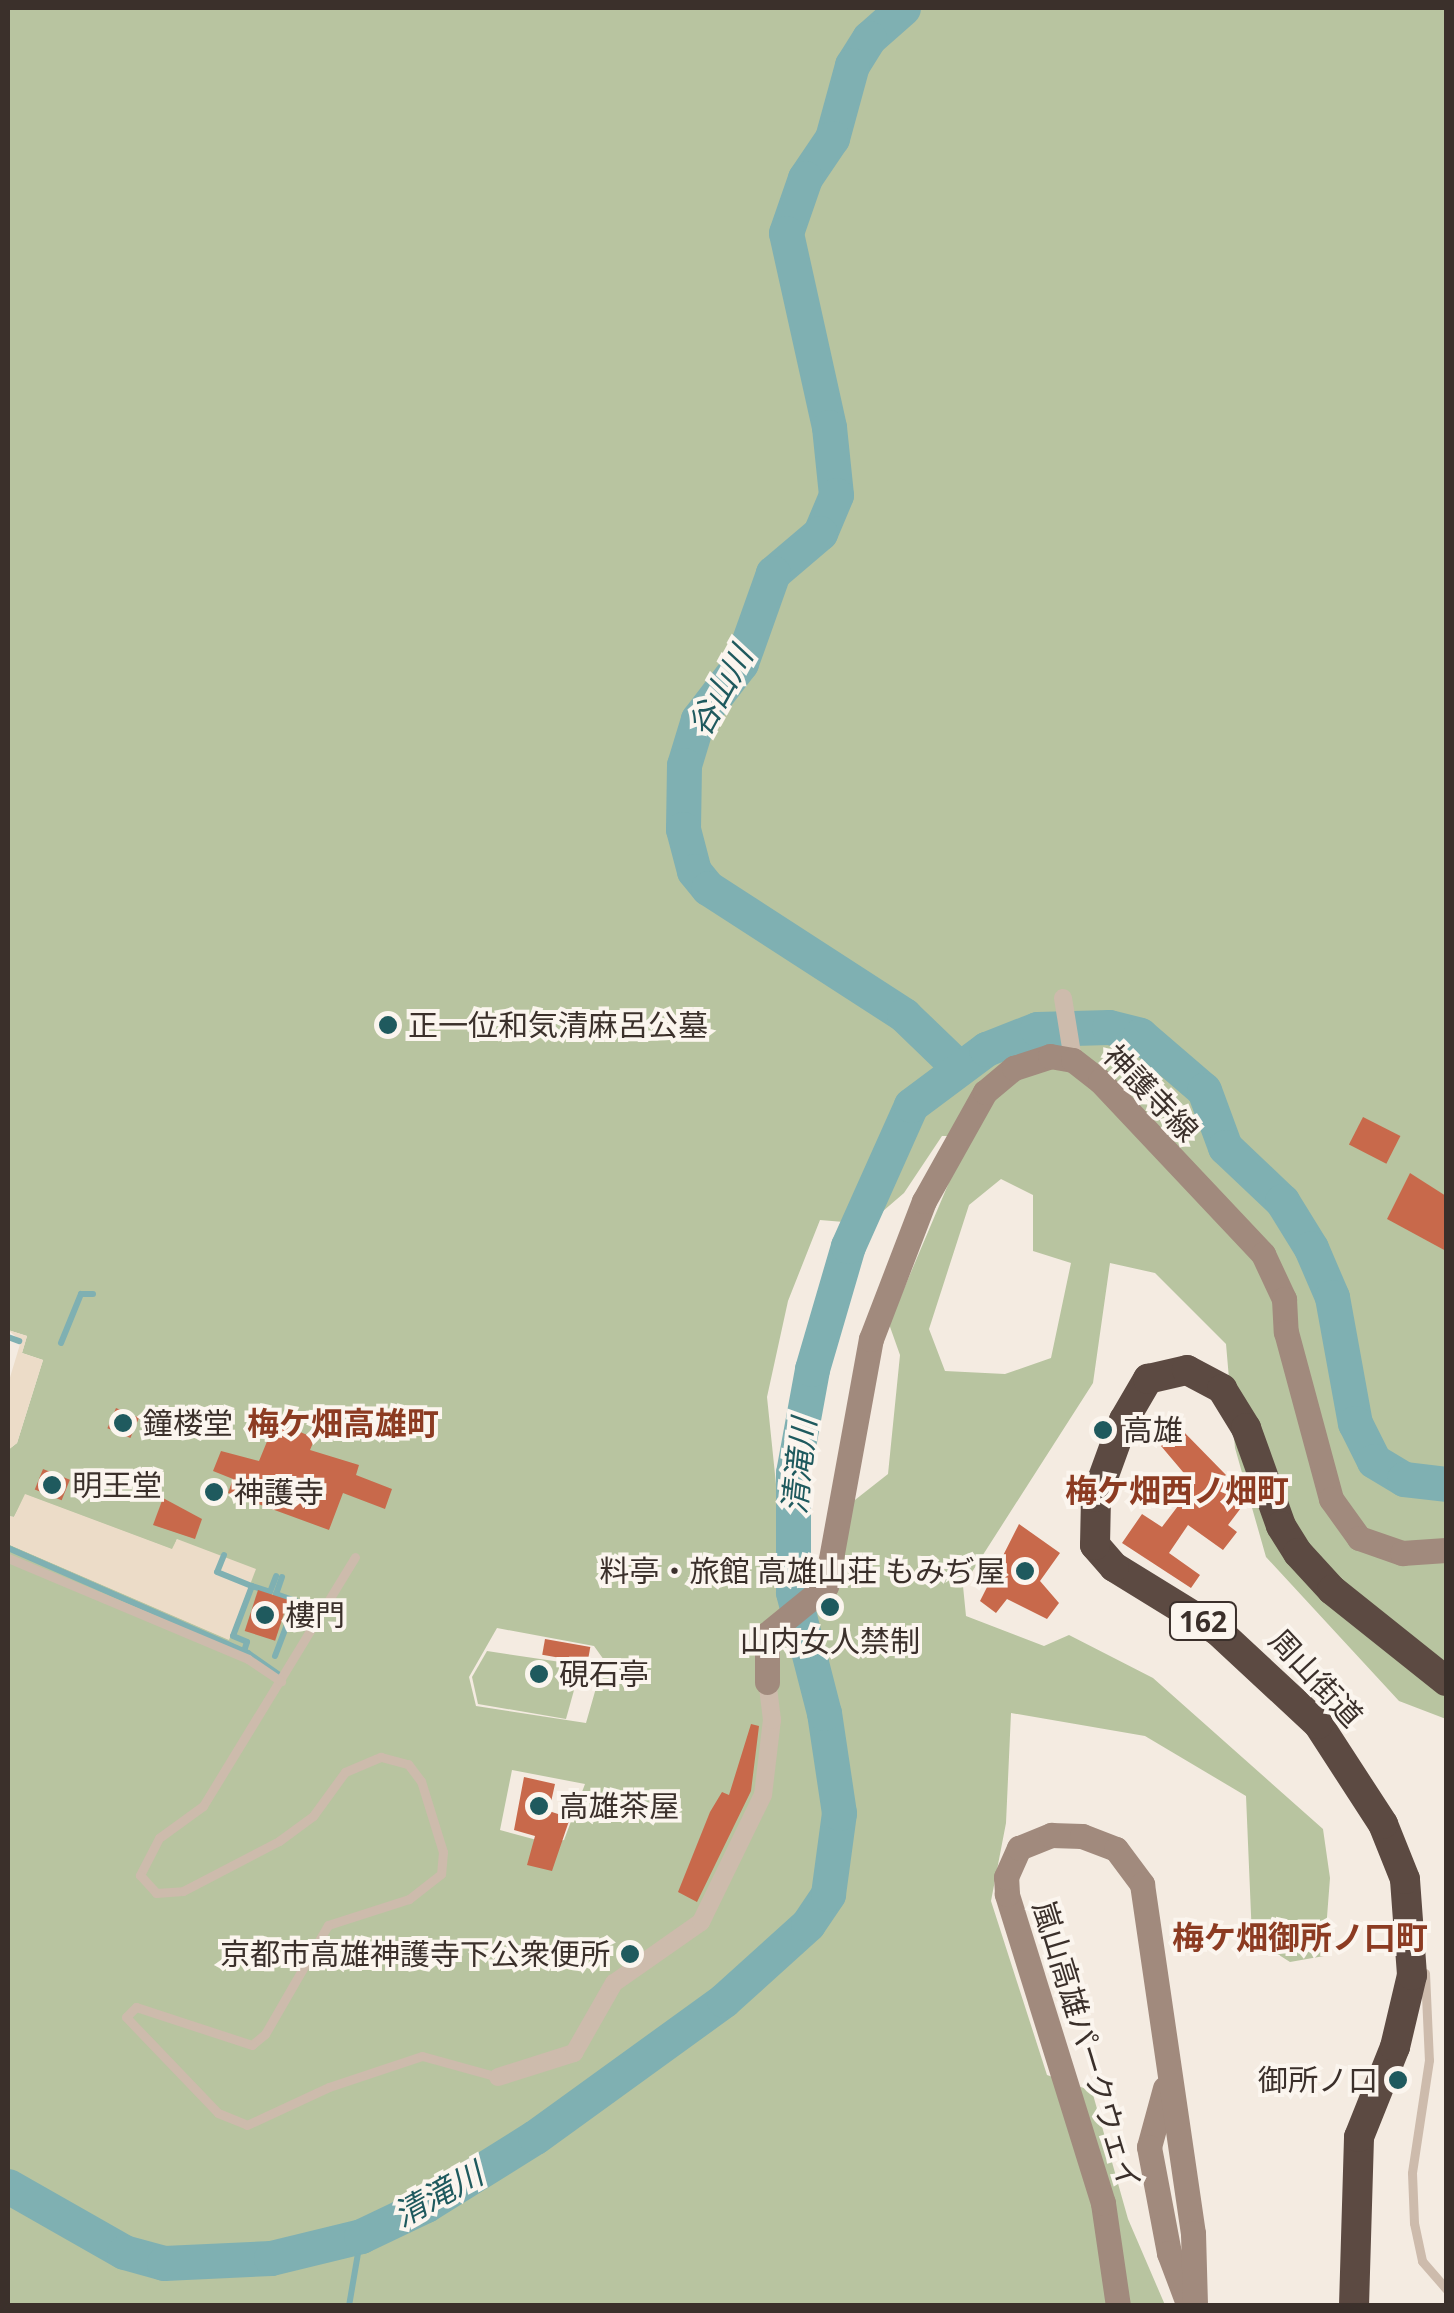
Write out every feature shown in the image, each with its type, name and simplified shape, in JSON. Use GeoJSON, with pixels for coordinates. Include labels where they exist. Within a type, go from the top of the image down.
{"type":"FeatureCollection","features":[{"type":"Feature","properties":{"kind":"highway","name":"周山街道"},"geometry":{"type":"LineString","coordinates":[[1354,2306],[1360,2279],[1358,2136],[1396,2046],[1412,1975],[1405,1879],[1382,1824],[1318,1724],[1218,1631],[1114,1567],[1095,1545],[1096,1497],[1124,1420],[1148,1379],[1188,1370],[1222,1389],[1240,1416],[1280,1526],[1298,1553],[1332,1590],[1446,1680]]}},
{"type":"Feature","properties":{"kind":"main road","name":"神護寺線"},"geometry":{"type":"LineString","coordinates":[[766,1682],[765,1644],[776,1623],[818,1597],[826,1586],[872,1339],[924,1201],[985,1092],[1030,1061],[1072,1056],[1100,1081],[1275,1274],[1332,1499],[1342,1517],[1377,1548],[1446,1550]]}},
{"type":"Feature","properties":{"kind":"main road","name":"嵐山高雄パークウェイ"},"geometry":{"type":"LineString","coordinates":[[1118,2306],[1103,2203],[1010,1909],[1006,1877],[1028,1842],[1082,1836],[1128,1859],[1154,1895],[1167,2078],[1149,2147],[1170,2253],[1192,2306]]}},
{"type":"Feature","properties":{"kind":"street"},"geometry":{"type":"LineString","coordinates":[[1063,998],[1072,1056]]}},
{"type":"Feature","properties":{"kind":"street"},"geometry":{"type":"LineString","coordinates":[[498,2077],[574,2053],[614,1983],[702,1922],[736,1860],[768,1779],[772,1720],[766,1682]]}},
{"type":"Feature","properties":{"kind":"lane"},"geometry":{"type":"LineString","coordinates":[[355,1556],[203,1806],[159,1838],[140,1875],[156,1893],[183,1892],[278,1841],[313,1816],[345,1772],[380,1757],[408,1764],[422,1781],[442,1852],[442,1874],[408,1899],[328,1925],[266,2034],[252,2046],[136,2007],[126,2016],[133,2029],[218,2113],[247,2125],[329,2087],[422,2056],[498,2077]]}},
{"type":"Feature","properties":{"kind":"lane"},"geometry":{"type":"LineString","coordinates":[[8,1558],[248,1658],[281,1681]]}},
{"type":"Feature","properties":{"kind":"lane"},"geometry":{"type":"LineString","coordinates":[[1405,1879],[1419,1904],[1429,2060],[1412,2172],[1414,2223],[1422,2261],[1446,2289]]}},
{"type":"Feature","properties":{"kind":"green space"},"geometry":{"type":"Polygon","coordinates":[[[8,8],[1446,8],[1446,1719],[1399,1701],[1266,1557],[1235,1448],[1226,1344],[1155,1273],[1110,1263],[1093,1383],[963,1586],[966,1616],[1044,1646],[1069,1635],[1153,1678],[1323,1829],[1330,1878],[1324,1956],[1290,1962],[1252,1938],[1246,1796],[1145,1736],[1011,1713],[1006,1823],[991,1901],[1047,2075],[1092,2091],[1128,2219],[1165,2305],[8,2305],[8,1544],[228,1639],[177,1539],[173,1550],[26,1495],[14,1517],[8,1516],[8,1450],[17,1443],[43,1360],[22,1353],[27,1336],[8,1330],[8,8]],[[942,1136],[904,1193],[868,1224],[820,1220],[788,1301],[767,1397],[788,1600],[831,1589],[846,1507],[888,1474],[900,1355],[889,1324],[950,1180],[952,1136],[942,1136]],[[1001,1179],[969,1205],[929,1329],[945,1371],[1005,1374],[1051,1358],[1071,1263],[1033,1251],[1033,1195],[1001,1179]],[[497,1628],[469,1677],[476,1706],[586,1723],[604,1660],[594,1646],[497,1628]],[[512,1770],[500,1830],[548,1843],[564,1840],[585,1784],[512,1770]]]}},
{"type":"Feature","properties":{"kind":"green space"},"geometry":{"type":"Polygon","coordinates":[[[487,1651],[581,1665],[566,1719],[478,1704],[472,1677],[487,1651]]]}},
{"type":"Feature","properties":{"kind":"shaded area"},"geometry":{"type":"Polygon","coordinates":[[[8,1330],[27,1336],[22,1353],[43,1360],[17,1443],[8,1450],[8,1384],[21,1341],[8,1330]]]}},
{"type":"Feature","properties":{"kind":"shaded area"},"geometry":{"type":"Polygon","coordinates":[[[25,1494],[172,1549],[177,1539],[256,1569],[229,1640],[8,1544],[8,1516],[14,1517],[25,1494]]]}},
{"type":"Feature","properties":{"kind":"building"},"geometry":{"type":"Polygon","coordinates":[[[1363,1117],[1400,1136],[1386,1164],[1349,1145],[1363,1117]]]}},
{"type":"Feature","properties":{"kind":"building"},"geometry":{"type":"Polygon","coordinates":[[[1410,1173],[1446,1196],[1446,1251],[1387,1219],[1410,1173]]]}},
{"type":"Feature","properties":{"kind":"building","name":"鐘楼堂"},"geometry":{"type":"Polygon","coordinates":[[[116,1408],[139,1418],[130,1438],[107,1428],[116,1408]]]}},
{"type":"Feature","properties":{"kind":"building"},"geometry":{"type":"Polygon","coordinates":[[[275,1422],[315,1438],[310,1450],[359,1465],[356,1475],[392,1489],[385,1509],[343,1493],[329,1530],[228,1493],[233,1479],[213,1471],[221,1451],[259,1461],[275,1422]]]}},
{"type":"Feature","properties":{"kind":"building"},"geometry":{"type":"Polygon","coordinates":[[[1180,1428],[1226,1475],[1220,1480],[1247,1500],[1228,1525],[1237,1532],[1223,1550],[1188,1525],[1169,1553],[1200,1575],[1191,1588],[1122,1543],[1142,1514],[1162,1527],[1194,1485],[1161,1446],[1180,1428]]]}},
{"type":"Feature","properties":{"kind":"building","name":"明王堂"},"geometry":{"type":"Polygon","coordinates":[[[43,1469],[70,1480],[62,1500],[35,1489],[43,1469]]]}},
{"type":"Feature","properties":{"kind":"building"},"geometry":{"type":"Polygon","coordinates":[[[163,1498],[202,1519],[195,1539],[153,1525],[163,1498]]]}},
{"type":"Feature","properties":{"kind":"building"},"geometry":{"type":"Polygon","coordinates":[[[1019,1524],[1060,1553],[1040,1581],[1059,1603],[1047,1619],[1007,1599],[996,1613],[980,1601],[1019,1524]]]}},
{"type":"Feature","properties":{"kind":"building","name":"樓門"},"geometry":{"type":"Polygon","coordinates":[[[258,1590],[288,1600],[275,1641],[245,1631],[258,1590]]]}},
{"type":"Feature","properties":{"kind":"building"},"geometry":{"type":"Polygon","coordinates":[[[545,1639],[590,1647],[588,1663],[542,1655],[545,1639]]]}},
{"type":"Feature","properties":{"kind":"building"},"geometry":{"type":"Polygon","coordinates":[[[751,1724],[759,1726],[751,1791],[697,1902],[678,1892],[710,1812],[722,1792],[729,1795],[751,1724]]]}},
{"type":"Feature","properties":{"kind":"building"},"geometry":{"type":"Polygon","coordinates":[[[524,1777],[555,1784],[549,1811],[570,1818],[552,1871],[527,1865],[535,1836],[514,1830],[524,1777]]]}},
{"type":"Feature","properties":{"kind":"waterway","name":"谷山川"},"geometry":{"type":"LineString","coordinates":[[903,8],[869,38],[852,65],[832,138],[805,178],[786,233],[829,427],[836,495],[820,533],[773,573],[741,663],[698,719],[684,765],[683,829],[694,871],[708,888],[904,1015],[957,1066]]}},
{"type":"Feature","properties":{"kind":"waterway","name":"清滝川"},"geometry":{"type":"LineString","coordinates":[[8,2186],[124,2252],[164,2263],[271,2258],[361,2236],[426,2205],[535,2137],[724,2000],[808,1924],[828,1894],[839,1813],[824,1713],[793,1592],[793,1473],[812,1369],[848,1246],[911,1105],[986,1049],[1037,1029],[1109,1027],[1140,1035],[1204,1090],[1225,1147],[1282,1201],[1311,1248],[1332,1297],[1355,1423],[1374,1461],[1404,1479],[1446,1484]]}},
{"type":"Feature","properties":{"kind":"waterway"},"geometry":{"type":"LineString","coordinates":[[61,1343],[81,1294],[93,1294]]}},
{"type":"Feature","properties":{"kind":"waterway"},"geometry":{"type":"LineString","coordinates":[[8,1337],[19,1341]]}},
{"type":"Feature","properties":{"kind":"waterway"},"geometry":{"type":"LineString","coordinates":[[8,1548],[248,1653],[278,1674]]}},
{"type":"Feature","properties":{"kind":"waterway"},"geometry":{"type":"LineString","coordinates":[[224,1555],[217,1572],[252,1586],[233,1636],[247,1642],[244,1651]]}},
{"type":"Feature","properties":{"kind":"waterway"},"geometry":{"type":"LineString","coordinates":[[252,1586],[270,1592],[276,1576]]}},
{"type":"Feature","properties":{"kind":"waterway"},"geometry":{"type":"LineString","coordinates":[[282,1577],[276,1594],[295,1601]]}},
{"type":"Feature","properties":{"kind":"waterway"},"geometry":{"type":"LineString","coordinates":[[275,1656],[296,1601]]}},
{"type":"Feature","properties":{"kind":"waterway"},"geometry":{"type":"LineString","coordinates":[[349,2306],[361,2236]]}},
{"type":"Feature","properties":{"kind":"place","name":"正一位和気清麻呂公墓"},"geometry":{"type":"Point","coordinates":[388,1025]}},
{"type":"Feature","properties":{"kind":"place","name":"鐘楼堂"},"geometry":{"type":"Point","coordinates":[123,1423]}},
{"type":"Feature","properties":{"kind":"place","name":"高雄"},"geometry":{"type":"Point","coordinates":[1103,1430]}},
{"type":"Feature","properties":{"kind":"place","name":"明王堂"},"geometry":{"type":"Point","coordinates":[52,1485]}},
{"type":"Feature","properties":{"kind":"place","name":"神護寺"},"geometry":{"type":"Point","coordinates":[214,1492]}},
{"type":"Feature","properties":{"kind":"place","name":"料亭・旅館 高雄山荘 もみぢ屋"},"geometry":{"type":"Point","coordinates":[1025,1571]}},
{"type":"Feature","properties":{"kind":"place","name":"山内女人禁制"},"geometry":{"type":"Point","coordinates":[830,1607]}},
{"type":"Feature","properties":{"kind":"place","name":"樓門"},"geometry":{"type":"Point","coordinates":[265,1615]}},
{"type":"Feature","properties":{"kind":"place","name":"硯石亭"},"geometry":{"type":"Point","coordinates":[539,1674]}},
{"type":"Feature","properties":{"kind":"place","name":"高雄茶屋"},"geometry":{"type":"Point","coordinates":[539,1806]}},
{"type":"Feature","properties":{"kind":"place","name":"京都市高雄神護寺下公衆便所"},"geometry":{"type":"Point","coordinates":[630,1954]}},
{"type":"Feature","properties":{"kind":"place","name":"御所ノ口"},"geometry":{"type":"Point","coordinates":[1398,2080]}},
{"type":"Feature","properties":{"kind":"district","name":"梅ケ畑高雄町"},"geometry":{"type":"Point","coordinates":[343,1423]}},
{"type":"Feature","properties":{"kind":"district","name":"梅ケ畑西ノ畑町"},"geometry":{"type":"Point","coordinates":[1177,1490]}},
{"type":"Feature","properties":{"kind":"district","name":"梅ケ畑御所ノ口町"},"geometry":{"type":"Point","coordinates":[1300,1937]}}]}
